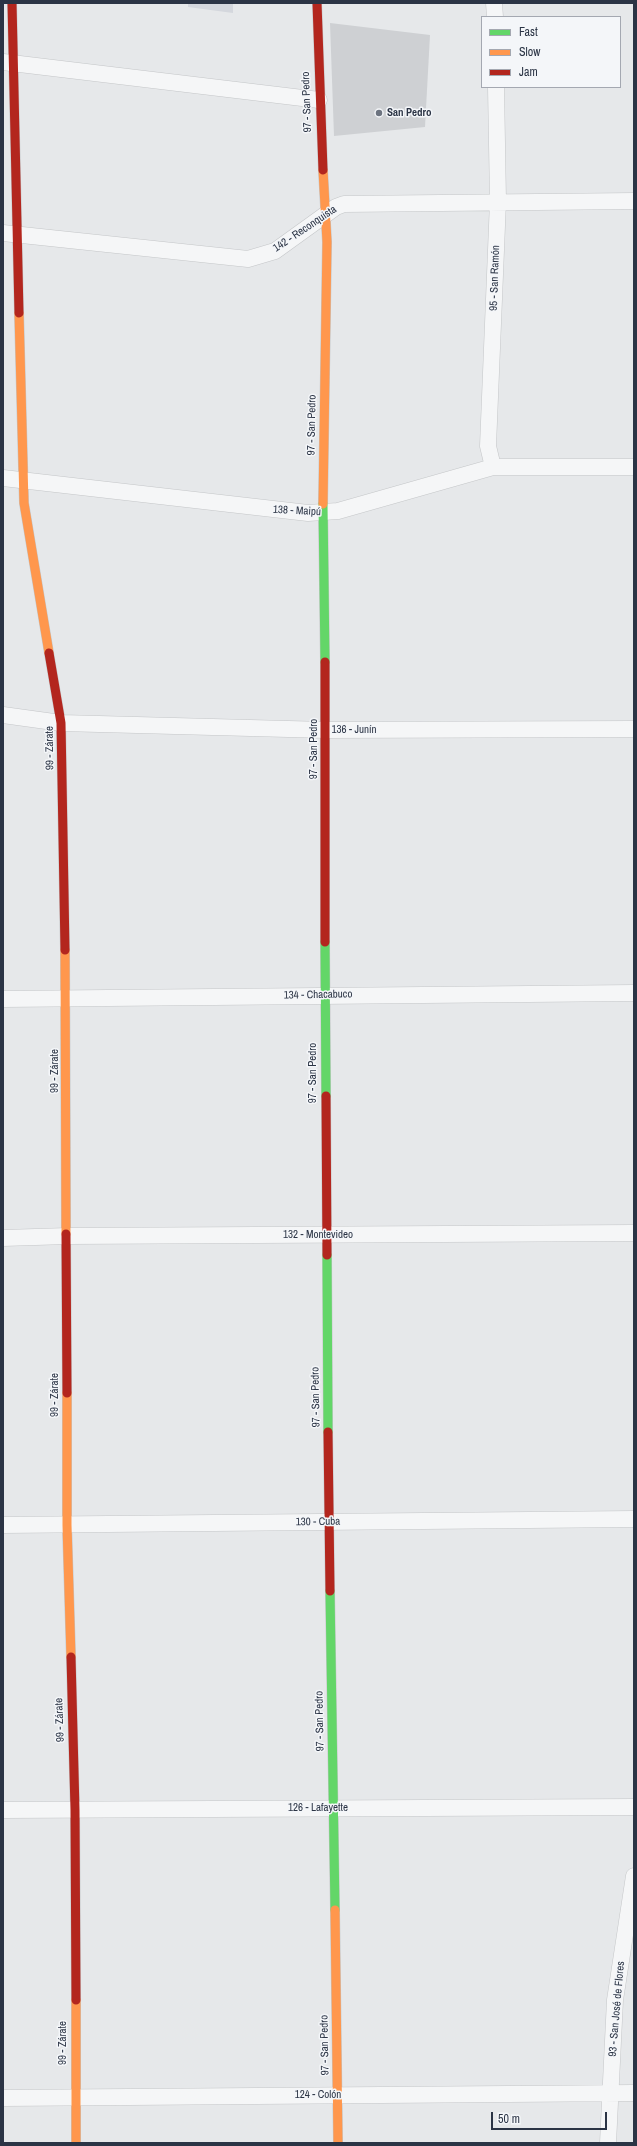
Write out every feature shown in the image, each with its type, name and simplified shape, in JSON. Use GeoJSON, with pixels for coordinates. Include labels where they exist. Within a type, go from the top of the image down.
{"type":"FeatureCollection","features":[{"type":"Feature","properties":{"kind":"street","name":"99 - Zárate"},"geometry":{"type":"LineString","coordinates":[[12,3],[8,63],[10,234],[22,480],[24,503],[61,723],[66,999],[68,1236],[67,1525],[75,1810],[76,2143]]}},
{"type":"Feature","properties":{"kind":"street","name":"97 - San Pedro"},"geometry":{"type":"LineString","coordinates":[[317,3],[318,100],[327,242],[323,513],[326,730],[326,1235],[338,2143]]}},
{"type":"Feature","properties":{"kind":"street"},"geometry":{"type":"LineString","coordinates":[[494,3],[495,16]]}},
{"type":"Feature","properties":{"kind":"street"},"geometry":{"type":"LineString","coordinates":[[8,63],[318,100]]}},
{"type":"Feature","properties":{"kind":"street","name":"95 - San Ramón"},"geometry":{"type":"LineString","coordinates":[[494,467],[488,446],[498,201],[496,88]]}},
{"type":"Feature","properties":{"kind":"street","name":"142 - Reconquista"},"geometry":{"type":"LineString","coordinates":[[10,234],[248,259],[275,251],[336,207],[344,204],[498,201],[634,201]]}},
{"type":"Feature","properties":{"kind":"street","name":"138 - Maipú"},"geometry":{"type":"LineString","coordinates":[[3,478],[297,513],[323,513],[338,511],[494,467],[634,467]]}},
{"type":"Feature","properties":{"kind":"street","name":"136 - Junín"},"geometry":{"type":"LineString","coordinates":[[3,715],[61,723],[326,730],[634,729]]}},
{"type":"Feature","properties":{"kind":"street","name":"134 - Chacabuco"},"geometry":{"type":"LineString","coordinates":[[3,999],[634,992]]}},
{"type":"Feature","properties":{"kind":"street","name":"132 - Montevideo"},"geometry":{"type":"LineString","coordinates":[[3,1238],[68,1236],[634,1232]]}},
{"type":"Feature","properties":{"kind":"street","name":"130 - Cuba"},"geometry":{"type":"LineString","coordinates":[[3,1526],[634,1519]]}},
{"type":"Feature","properties":{"kind":"street","name":"126 - Lafayette"},"geometry":{"type":"LineString","coordinates":[[3,1810],[634,1807]]}},
{"type":"Feature","properties":{"kind":"street","name":"93 - San José de Flores"},"geometry":{"type":"LineString","coordinates":[[608,2143],[615,2000],[634,1876]]}},
{"type":"Feature","properties":{"kind":"street","name":"124 - Colón"},"geometry":{"type":"LineString","coordinates":[[3,2098],[634,2093]]}},
{"type":"Feature","properties":{"kind":"shaded area"},"geometry":{"type":"Polygon","coordinates":[[[188,3],[233,3],[233,13],[188,7],[188,3]]]}},
{"type":"Feature","properties":{"kind":"building","name":"San Pedro"},"geometry":{"type":"Polygon","coordinates":[[[330,23],[430,35],[425,127],[334,136],[330,23]]]}},
{"type":"Feature","properties":{"kind":"traffic: fast"},"geometry":{"type":"LineString","coordinates":[[323,504],[325,662]]}},
{"type":"Feature","properties":{"kind":"traffic: fast"},"geometry":{"type":"LineString","coordinates":[[325,942],[326,1096]]}},
{"type":"Feature","properties":{"kind":"traffic: fast"},"geometry":{"type":"LineString","coordinates":[[327,1255],[328,1432]]}},
{"type":"Feature","properties":{"kind":"traffic: fast"},"geometry":{"type":"LineString","coordinates":[[330,1591],[335,1910]]}},
{"type":"Feature","properties":{"kind":"traffic: slow"},"geometry":{"type":"LineString","coordinates":[[323,170],[327,242],[323,504]]}},
{"type":"Feature","properties":{"kind":"traffic: slow"},"geometry":{"type":"LineString","coordinates":[[19,313],[24,503],[49,653]]}},
{"type":"Feature","properties":{"kind":"traffic: slow"},"geometry":{"type":"LineString","coordinates":[[65,950],[66,1234]]}},
{"type":"Feature","properties":{"kind":"traffic: slow"},"geometry":{"type":"LineString","coordinates":[[67,1393],[67,1525],[71,1657]]}},
{"type":"Feature","properties":{"kind":"traffic: slow"},"geometry":{"type":"LineString","coordinates":[[335,1910],[338,2143]]}},
{"type":"Feature","properties":{"kind":"traffic: slow"},"geometry":{"type":"LineString","coordinates":[[76,2000],[76,2143]]}},
{"type":"Feature","properties":{"kind":"traffic: jam"},"geometry":{"type":"LineString","coordinates":[[12,3],[19,313]]}},
{"type":"Feature","properties":{"kind":"traffic: jam"},"geometry":{"type":"LineString","coordinates":[[317,3],[323,170]]}},
{"type":"Feature","properties":{"kind":"traffic: jam"},"geometry":{"type":"LineString","coordinates":[[49,653],[61,723],[65,950]]}},
{"type":"Feature","properties":{"kind":"traffic: jam"},"geometry":{"type":"LineString","coordinates":[[325,662],[325,942]]}},
{"type":"Feature","properties":{"kind":"traffic: jam"},"geometry":{"type":"LineString","coordinates":[[326,1096],[327,1255]]}},
{"type":"Feature","properties":{"kind":"traffic: jam"},"geometry":{"type":"LineString","coordinates":[[66,1234],[67,1393]]}},
{"type":"Feature","properties":{"kind":"traffic: jam"},"geometry":{"type":"LineString","coordinates":[[328,1432],[330,1591]]}},
{"type":"Feature","properties":{"kind":"traffic: jam"},"geometry":{"type":"LineString","coordinates":[[71,1657],[75,1810],[76,2000]]}},
{"type":"Feature","properties":{"kind":"place","name":"San Pedro"},"geometry":{"type":"Point","coordinates":[379,113]}}]}
